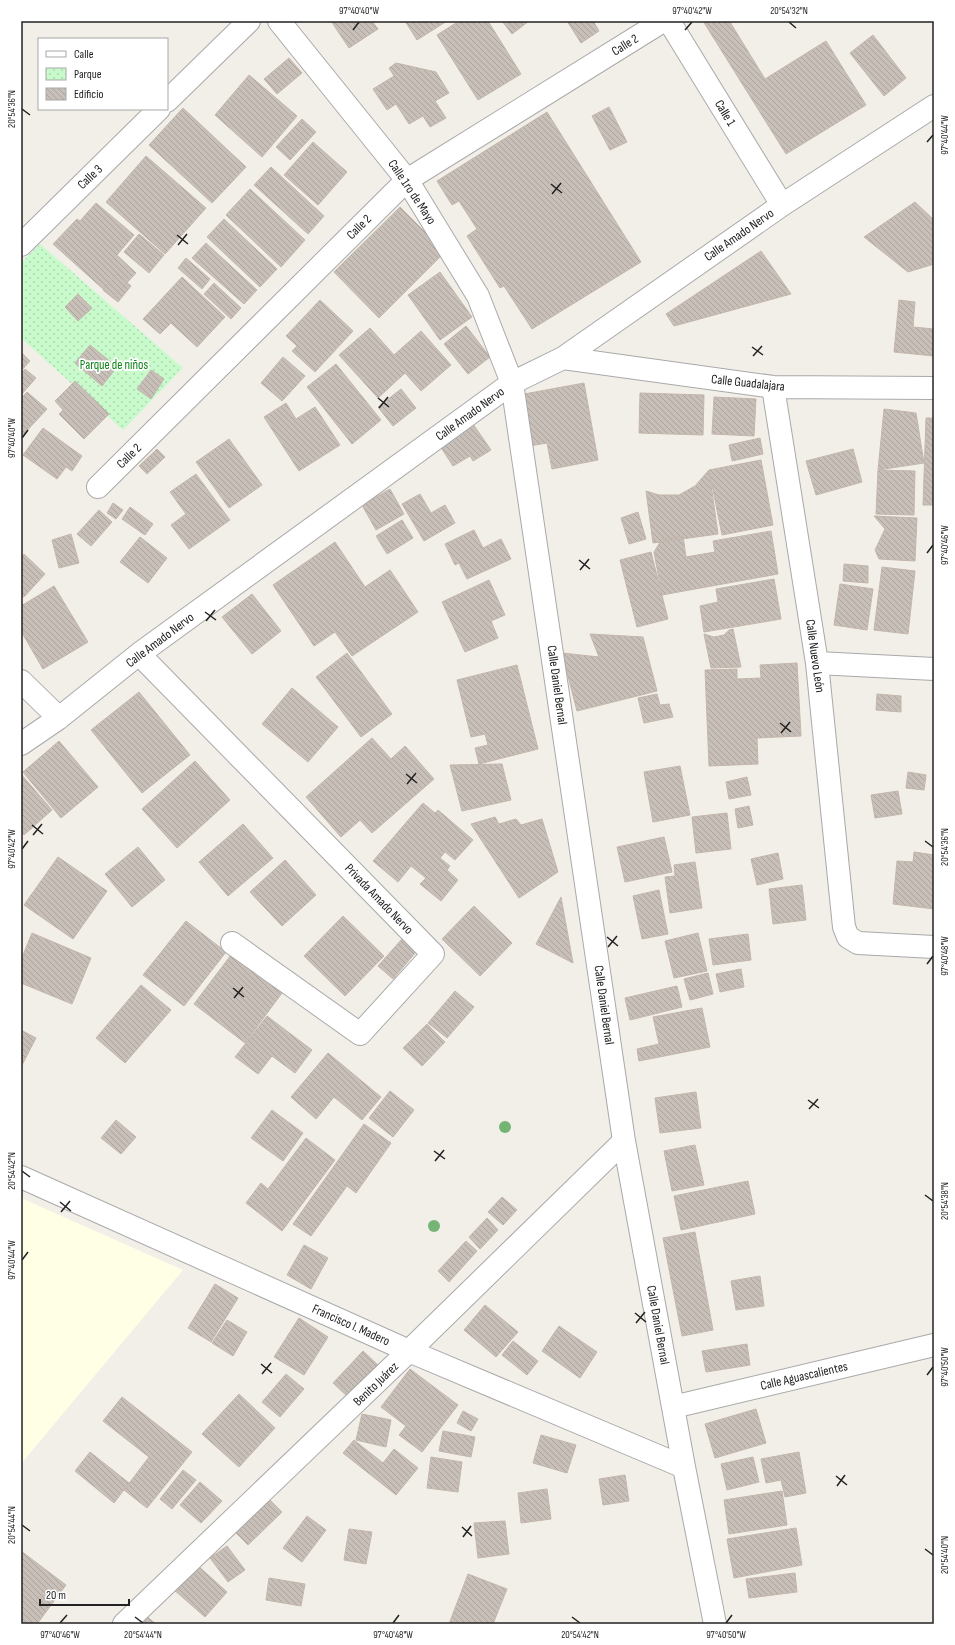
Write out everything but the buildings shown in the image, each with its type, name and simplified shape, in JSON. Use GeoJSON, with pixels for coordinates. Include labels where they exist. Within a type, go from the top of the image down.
{"type":"FeatureCollection","features":[{"type":"Feature","properties":{"kind":"street"},"geometry":{"type":"LineString","coordinates":[[168,100],[249,21]]}},
{"type":"Feature","properties":{"kind":"street","name":"Calle 1ro de Mayo"},"geometry":{"type":"LineString","coordinates":[[279,21],[407,180],[478,296],[512,384]]}},
{"type":"Feature","properties":{"kind":"street","name":"Calle 2"},"geometry":{"type":"LineString","coordinates":[[98,487],[407,180],[663,21]]}},
{"type":"Feature","properties":{"kind":"street","name":"Calle 1"},"geometry":{"type":"LineString","coordinates":[[669,21],[782,205]]}},
{"type":"Feature","properties":{"kind":"street","name":"Calle Amado Nervo"},"geometry":{"type":"LineString","coordinates":[[21,744],[59,718],[139,654],[512,384],[563,358],[782,205],[934,106]]}},
{"type":"Feature","properties":{"kind":"street","name":"Calle 3"},"geometry":{"type":"LineString","coordinates":[[21,245],[158,110]]}},
{"type":"Feature","properties":{"kind":"street","name":"Calle Guadalajara"},"geometry":{"type":"LineString","coordinates":[[563,358],[773,388],[934,388]]}},
{"type":"Feature","properties":{"kind":"street","name":"Calle Daniel Bernal"},"geometry":{"type":"LineString","coordinates":[[512,384],[624,1140],[684,1467],[715,1624]]}},
{"type":"Feature","properties":{"kind":"street","name":"Calle Nuevo León"},"geometry":{"type":"LineString","coordinates":[[773,388],[817,663],[844,927],[848,937],[858,943],[934,946]]}},
{"type":"Feature","properties":{"kind":"street","name":"Privada Amado Nervo"},"geometry":{"type":"LineString","coordinates":[[139,654],[433,954],[360,1034],[232,943]]}},
{"type":"Feature","properties":{"kind":"street"},"geometry":{"type":"LineString","coordinates":[[817,663],[934,669]]}},
{"type":"Feature","properties":{"kind":"street"},"geometry":{"type":"LineString","coordinates":[[21,681],[59,718]]}},
{"type":"Feature","properties":{"kind":"street","name":"Benito Juárez"},"geometry":{"type":"LineString","coordinates":[[124,1624],[409,1351],[624,1140]]}},
{"type":"Feature","properties":{"kind":"street","name":"Francisco I. Madero"},"geometry":{"type":"LineString","coordinates":[[21,1177],[409,1351],[684,1467]]}},
{"type":"Feature","properties":{"kind":"street","name":"Calle Aguascalientes"},"geometry":{"type":"LineString","coordinates":[[673,1407],[934,1345]]}},
{"type":"Feature","properties":{"kind":"shaded area"},"geometry":{"type":"Polygon","coordinates":[[[21,1198],[183,1270],[21,1464],[21,1198]]]}},
{"type":"Feature","properties":{"kind":"green space","name":"Parque de niños"},"geometry":{"type":"Polygon","coordinates":[[[40,244],[183,368],[123,430],[21,338],[21,263],[40,244]]]}}]}
